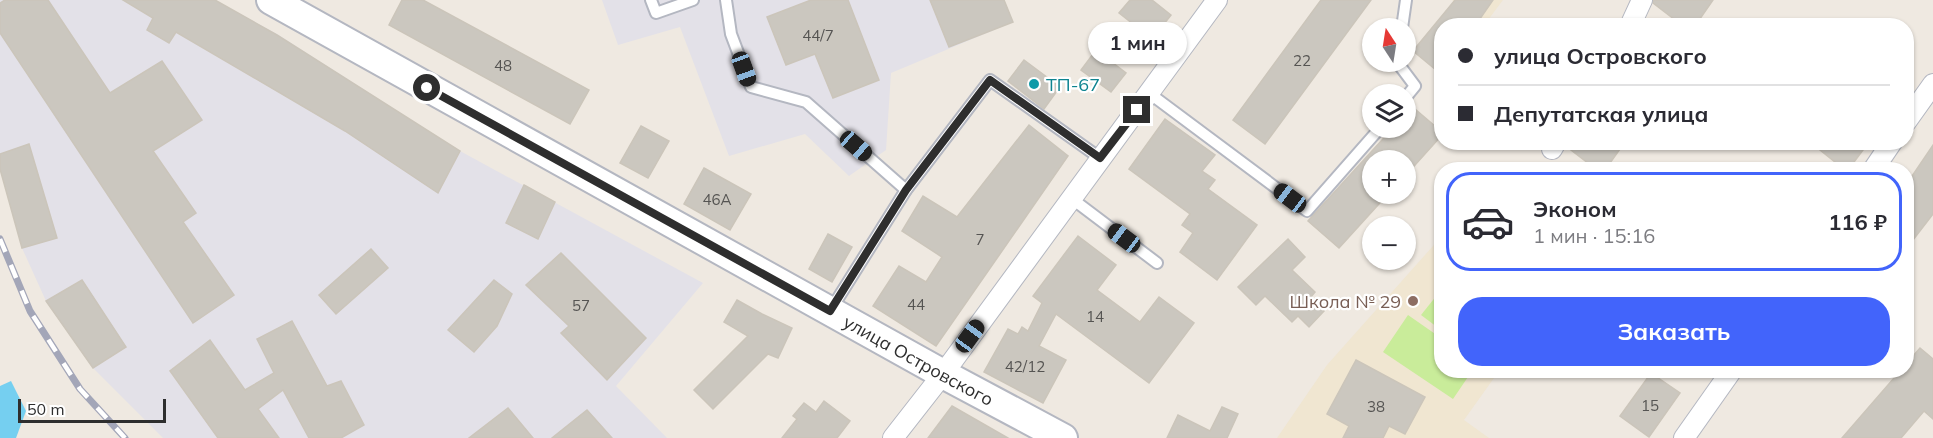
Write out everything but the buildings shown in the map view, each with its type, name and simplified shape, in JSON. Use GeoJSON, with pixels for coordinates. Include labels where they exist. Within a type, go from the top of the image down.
{"type":"FeatureCollection","features":[{"type":"Feature","properties":{"kind":"main road","name":"улица Островского"},"geometry":{"type":"LineString","coordinates":[[271,0],[943,374],[1063,438]]}},
{"type":"Feature","properties":{"kind":"street"},"geometry":{"type":"LineString","coordinates":[[893,438],[943,374],[1217,0]]}},
{"type":"Feature","properties":{"kind":"street"},"geometry":{"type":"LineString","coordinates":[[1634,18],[1642,0]]}},
{"type":"Feature","properties":{"kind":"street"},"geometry":{"type":"LineString","coordinates":[[1914,111],[1933,84]]}},
{"type":"Feature","properties":{"kind":"street"},"geometry":{"type":"LineString","coordinates":[[1684,438],[1726,378]]}},
{"type":"Feature","properties":{"kind":"lane"},"geometry":{"type":"LineString","coordinates":[[651,0],[656,13],[693,0]]}},
{"type":"Feature","properties":{"kind":"lane"},"geometry":{"type":"LineString","coordinates":[[726,0],[731,34],[751,87],[806,102],[906,190]]}},
{"type":"Feature","properties":{"kind":"lane"},"geometry":{"type":"LineString","coordinates":[[1403,18],[1406,0]]}},
{"type":"Feature","properties":{"kind":"lane"},"geometry":{"type":"LineString","coordinates":[[830,311],[906,190],[990,80],[1100,158]]}},
{"type":"Feature","properties":{"kind":"lane"},"geometry":{"type":"LineString","coordinates":[[1149,93],[1307,211],[1371,138]]}},
{"type":"Feature","properties":{"kind":"lane"},"geometry":{"type":"LineString","coordinates":[[1071,198],[1157,263]]}},
{"type":"Feature","properties":{"kind":"shaded area"},"geometry":{"type":"Polygon","coordinates":[[[0,0],[215,0],[277,34],[460,151],[703,283],[616,386],[667,438],[163,438],[93,368],[46,301],[22,248],[0,169],[0,0]]]}},
{"type":"Feature","properties":{"kind":"shaded area"},"geometry":{"type":"Polygon","coordinates":[[[602,0],[1004,0],[1013,22],[891,73],[886,150],[849,176],[805,134],[729,156],[680,27],[618,45],[602,0]]]}},
{"type":"Feature","properties":{"kind":"shaded area"},"geometry":{"type":"Polygon","coordinates":[[[1452,0],[1503,0],[1490,18],[1477,18],[1452,0]]]}},
{"type":"Feature","properties":{"kind":"shaded area","name":"Школа № 29"},"geometry":{"type":"Polygon","coordinates":[[[1434,245],[1434,378],[1494,378],[1464,420],[1489,438],[1277,438],[1327,365],[1412,270],[1416,270],[1416,265],[1434,245]]]}},
{"type":"Feature","properties":{"kind":"green space"},"geometry":{"type":"Polygon","coordinates":[[[1434,299],[1434,325],[1421,315],[1434,299]]]}},
{"type":"Feature","properties":{"kind":"green space"},"geometry":{"type":"Polygon","coordinates":[[[1408,315],[1434,333],[1434,378],[1467,378],[1453,399],[1383,352],[1408,315]]]}},
{"type":"Feature","properties":{"kind":"water"},"geometry":{"type":"Polygon","coordinates":[[[11,381],[26,411],[16,438],[0,438],[0,386],[11,381]]]}},
{"type":"Feature","properties":{"kind":"railway"},"geometry":{"type":"LineString","coordinates":[[0,239],[30,311],[80,389],[125,438]]}},
{"type":"Feature","properties":{"kind":"place","name":"ТП-67"},"geometry":{"type":"Point","coordinates":[1034,84]}},
{"type":"Feature","properties":{"kind":"place","name":"Школа № 29"},"geometry":{"type":"Point","coordinates":[1413,301]}},
{"type":"Feature","properties":{"kind":"route"},"geometry":{"type":"LineString","coordinates":[[427,88],[830,311],[906,190],[990,80],[1100,158],[1137,110]]}}]}
